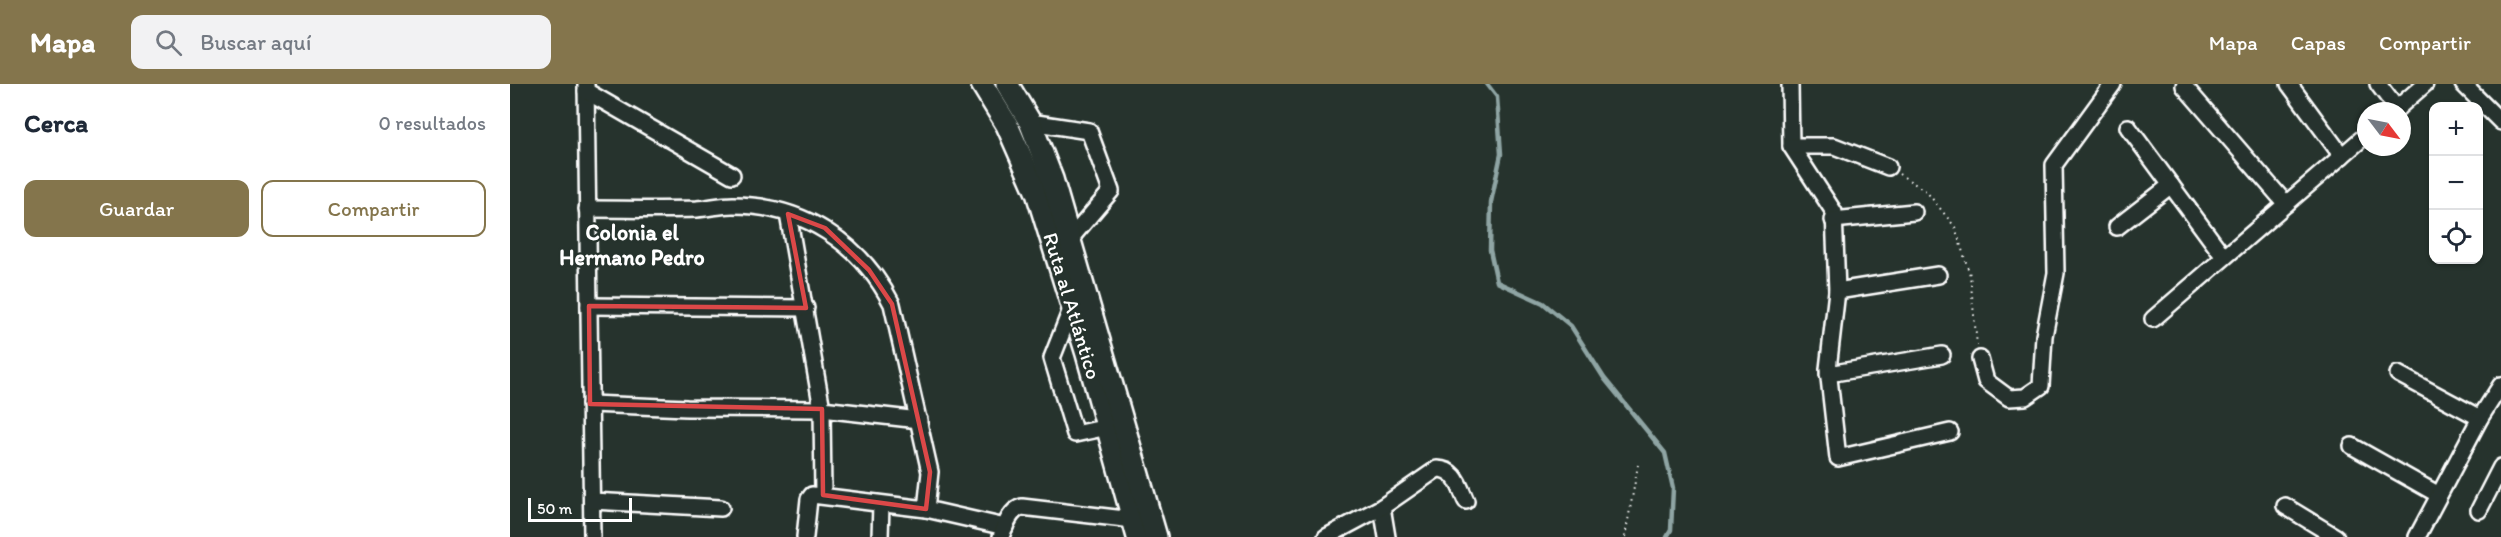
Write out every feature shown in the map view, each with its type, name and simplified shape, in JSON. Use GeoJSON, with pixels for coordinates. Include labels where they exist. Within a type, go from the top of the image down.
{"type":"FeatureCollection","features":[{"type":"Feature","properties":{"kind":"highway","name":"Ruta al Atlántico"},"geometry":{"type":"LineString","coordinates":[[982,84],[1007,125],[1037,193],[1108,427],[1136,529]]}},
{"type":"Feature","properties":{"kind":"highway","name":"Ruta al Atlántico"},"geometry":{"type":"LineString","coordinates":[[1007,84],[1029,122],[1052,179],[1156,537]]}},
{"type":"Feature","properties":{"kind":"street"},"geometry":{"type":"LineString","coordinates":[[1790,84],[1791,146],[1834,212],[1837,291],[1828,374],[1838,458],[1950,432]]}},
{"type":"Feature","properties":{"kind":"street"},"geometry":{"type":"LineString","coordinates":[[1980,359],[1986,381],[2009,398],[2025,397],[2041,386],[2044,336],[2056,273],[2054,165],[2113,84]]}},
{"type":"Feature","properties":{"kind":"street"},"geometry":{"type":"LineString","coordinates":[[2289,84],[2342,156]]}},
{"type":"Feature","properties":{"kind":"street"},"geometry":{"type":"LineString","coordinates":[[2378,84],[2390,102]]}},
{"type":"Feature","properties":{"kind":"street"},"geometry":{"type":"LineString","coordinates":[[2404,102],[2425,84]]}},
{"type":"Feature","properties":{"kind":"street"},"geometry":{"type":"LineString","coordinates":[[2463,84],[2501,122]]}},
{"type":"Feature","properties":{"kind":"street"},"geometry":{"type":"LineString","coordinates":[[2184,86],[2286,204]]}},
{"type":"Feature","properties":{"kind":"street"},"geometry":{"type":"LineString","coordinates":[[586,88],[732,175]]}},
{"type":"Feature","properties":{"kind":"street"},"geometry":{"type":"LineString","coordinates":[[586,88],[592,537]]}},
{"type":"Feature","properties":{"kind":"street"},"geometry":{"type":"LineString","coordinates":[[1029,122],[1089,131],[1111,190],[1071,238]]}},
{"type":"Feature","properties":{"kind":"street"},"geometry":{"type":"LineString","coordinates":[[2128,127],[2224,257]]}},
{"type":"Feature","properties":{"kind":"street"},"geometry":{"type":"LineString","coordinates":[[2153,319],[2357,143]]}},
{"type":"Feature","properties":{"kind":"street"},"geometry":{"type":"LineString","coordinates":[[1791,146],[1834,146],[1888,167]]}},
{"type":"Feature","properties":{"kind":"street"},"geometry":{"type":"LineString","coordinates":[[2117,227],[2171,185]]}},
{"type":"Feature","properties":{"kind":"street"},"geometry":{"type":"LineString","coordinates":[[587,209],[699,209],[732,205],[749,206],[788,214],[825,228],[835,236],[882,285],[892,304],[930,472],[926,509]]}},
{"type":"Feature","properties":{"kind":"street"},"geometry":{"type":"LineString","coordinates":[[1833,220],[1914,212]]}},
{"type":"Feature","properties":{"kind":"street"},"geometry":{"type":"LineString","coordinates":[[788,214],[822,408],[823,495]]}},
{"type":"Feature","properties":{"kind":"street"},"geometry":{"type":"LineString","coordinates":[[1837,291],[1938,275]]}},
{"type":"Feature","properties":{"kind":"street"},"geometry":{"type":"LineString","coordinates":[[589,306],[806,308]]}},
{"type":"Feature","properties":{"kind":"street"},"geometry":{"type":"LineString","coordinates":[[1072,307],[1052,358],[1075,434],[1108,427]]}},
{"type":"Feature","properties":{"kind":"street"},"geometry":{"type":"LineString","coordinates":[[1828,374],[1942,355]]}},
{"type":"Feature","properties":{"kind":"street"},"geometry":{"type":"LineString","coordinates":[[2398,374],[2480,418]]}},
{"type":"Feature","properties":{"kind":"street"},"geometry":{"type":"LineString","coordinates":[[2418,537],[2480,418],[2501,385]]}},
{"type":"Feature","properties":{"kind":"street"},"geometry":{"type":"LineString","coordinates":[[590,404],[641,408],[822,408],[919,420]]}},
{"type":"Feature","properties":{"kind":"street"},"geometry":{"type":"LineString","coordinates":[[2352,446],[2439,495]]}},
{"type":"Feature","properties":{"kind":"street"},"geometry":{"type":"LineString","coordinates":[[2479,510],[2501,468]]}},
{"type":"Feature","properties":{"kind":"street"},"geometry":{"type":"LineString","coordinates":[[1326,537],[1382,507],[1437,469],[1446,469],[1453,473],[1466,501]]}},
{"type":"Feature","properties":{"kind":"street"},"geometry":{"type":"LineString","coordinates":[[805,537],[810,496],[823,495],[926,509],[1003,532],[1016,509],[1022,507],[1136,529]]}},
{"type":"Feature","properties":{"kind":"street"},"geometry":{"type":"LineString","coordinates":[[592,501],[721,508]]}},
{"type":"Feature","properties":{"kind":"street"},"geometry":{"type":"LineString","coordinates":[[880,537],[881,504]]}},
{"type":"Feature","properties":{"kind":"street"},"geometry":{"type":"LineString","coordinates":[[2285,506],[2336,537]]}},
{"type":"Feature","properties":{"kind":"street"},"geometry":{"type":"LineString","coordinates":[[1382,507],[1388,537]]}},
{"type":"Feature","properties":{"kind":"path"},"geometry":{"type":"LineString","coordinates":[[1888,167],[1926,191],[1955,226],[1970,275],[1974,331],[1980,359]]}},
{"type":"Feature","properties":{"kind":"path"},"geometry":{"type":"LineString","coordinates":[[1625,537],[1638,465]]}},
{"type":"Feature","properties":{"kind":"highlighted area"},"geometry":{"type":"Polygon","coordinates":[[[788,214],[825,228],[869,270],[892,304],[930,472],[926,509],[823,495],[822,409],[590,404],[589,306],[806,308],[788,214]]]}},
{"type":"Feature","properties":{"kind":"waterway"},"geometry":{"type":"LineString","coordinates":[[1487,84],[1497,97],[1501,154],[1491,202],[1490,250],[1497,282],[1543,303],[1571,326],[1604,378],[1665,453],[1673,488],[1671,530],[1667,537]]}},
{"type":"Feature","properties":{"kind":"district","name":"Colonia el Hermano Pedro"},"geometry":{"type":"Point","coordinates":[632,244]}}]}
